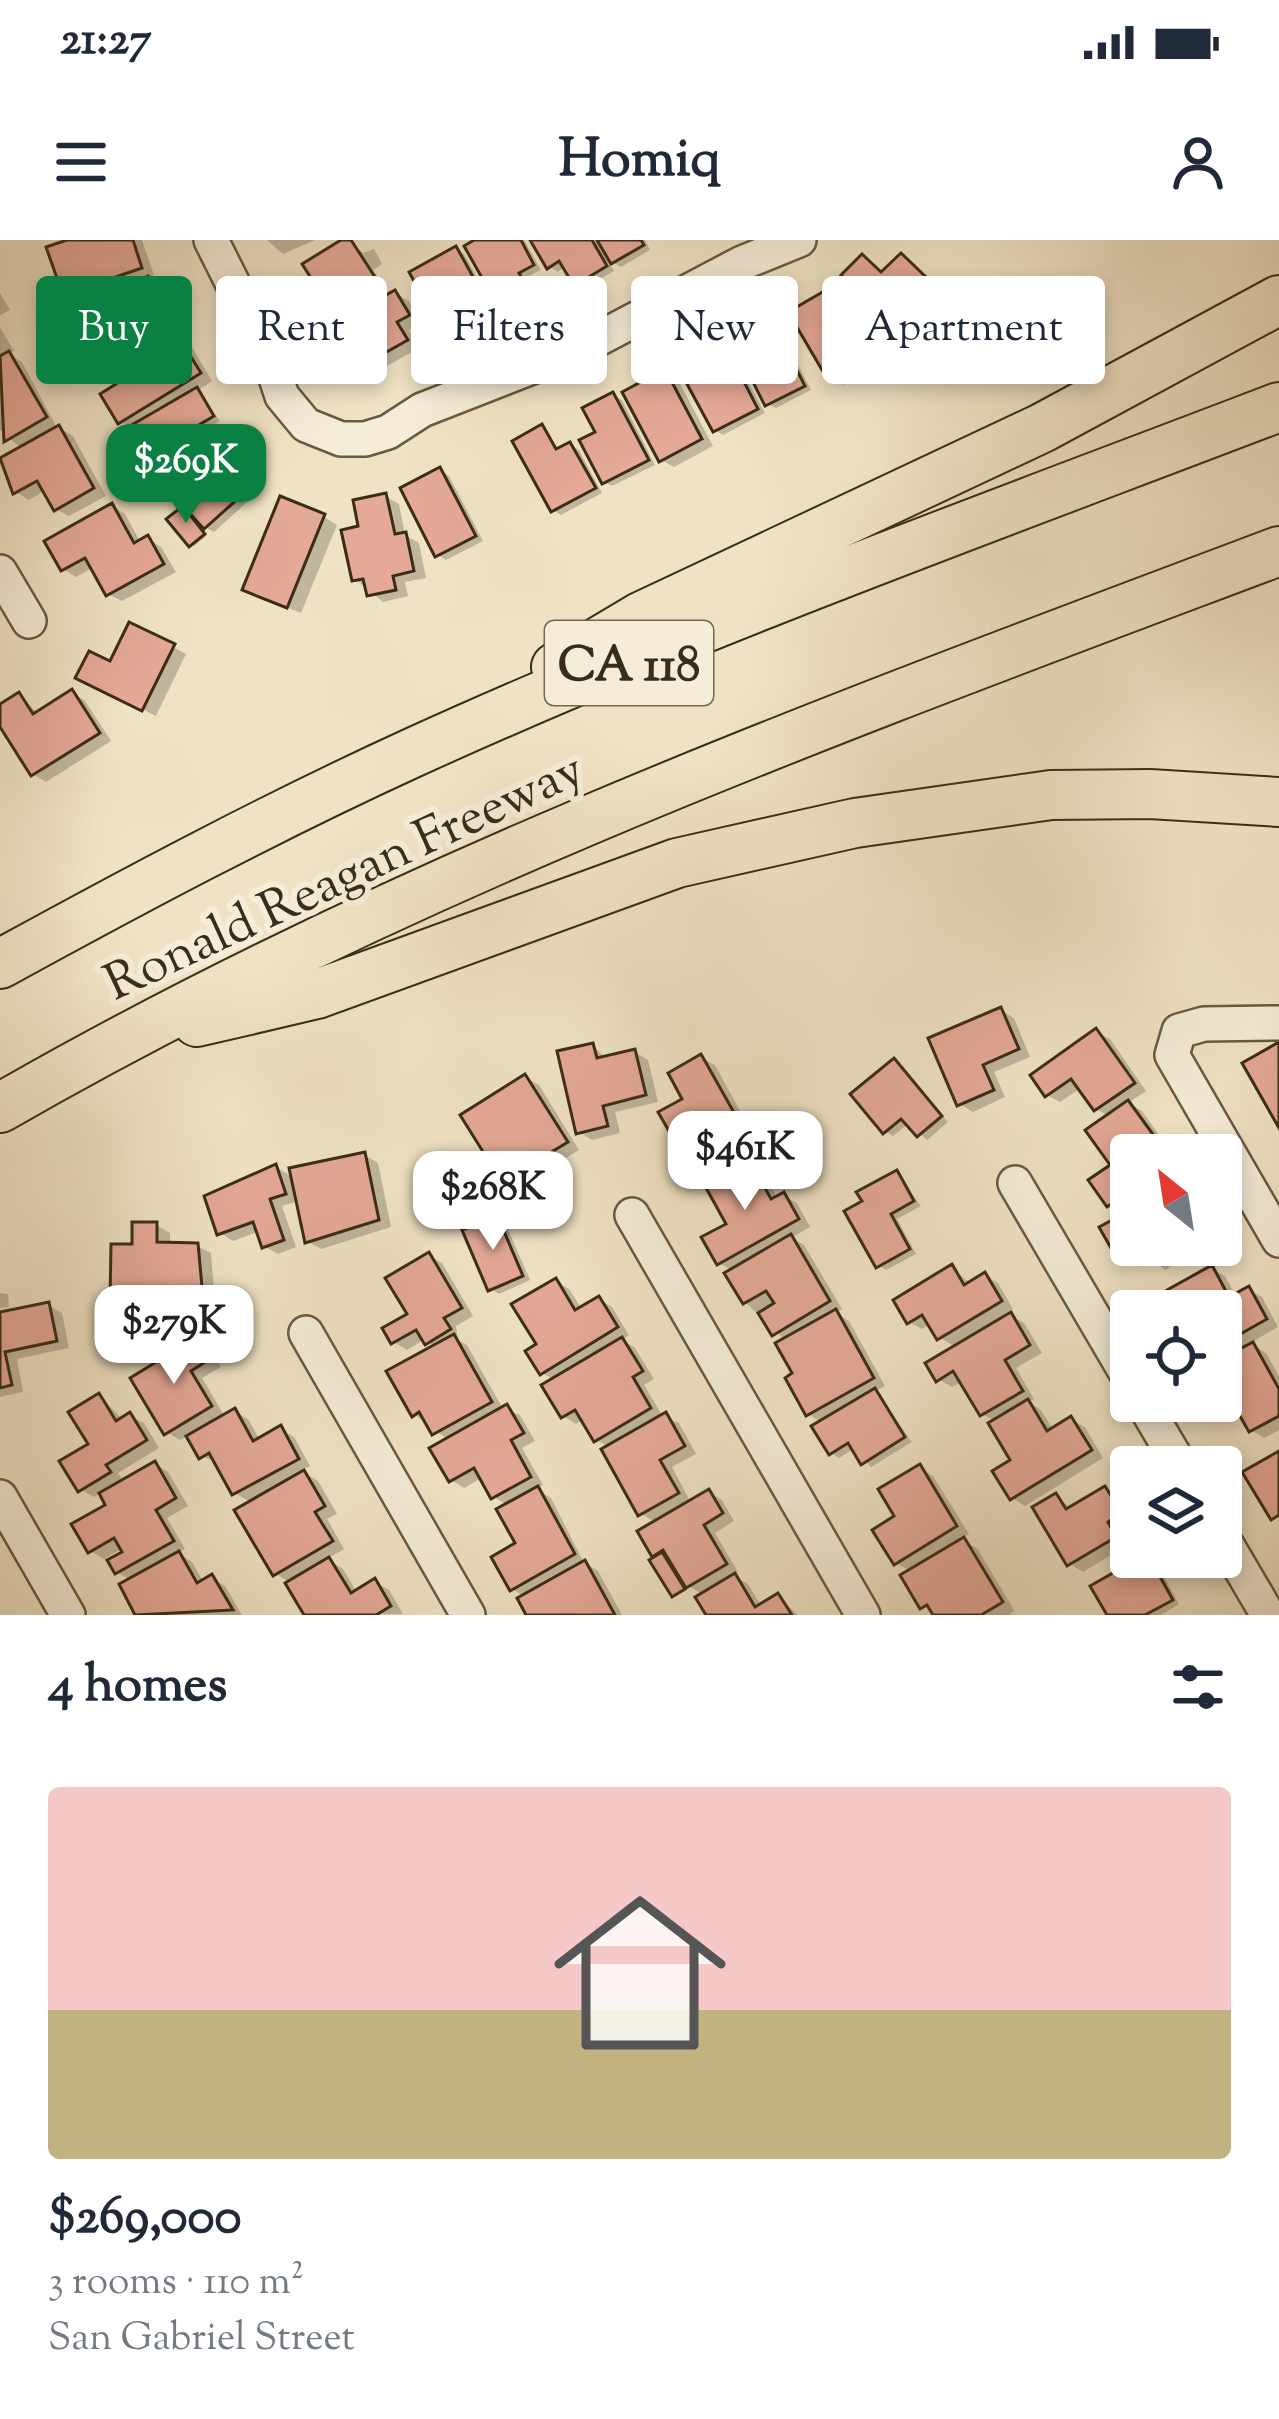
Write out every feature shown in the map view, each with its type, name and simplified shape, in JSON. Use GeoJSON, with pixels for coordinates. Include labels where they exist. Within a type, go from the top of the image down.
{"type":"FeatureCollection","features":[{"type":"Feature","properties":{"kind":"highway"},"geometry":{"type":"LineString","coordinates":[[412,753],[640,617],[1042,428],[1279,300]]}},
{"type":"Feature","properties":{"kind":"highway","name":"Ronald Reagan Freeway"},"geometry":{"type":"LineString","coordinates":[[0,964],[142,886],[412,753],[860,567],[1279,407]]}},
{"type":"Feature","properties":{"kind":"highway","name":"Ronald Reagan Freeway"},"geometry":{"type":"LineString","coordinates":[[0,1108],[117,1041],[379,913],[765,745],[1279,551]]}},
{"type":"Feature","properties":{"kind":"highway"},"geometry":{"type":"LineString","coordinates":[[117,1041],[317,994],[677,863],[855,823],[1051,795],[1150,794],[1279,802]]}},
{"type":"Feature","properties":{"kind":"street"},"geometry":{"type":"LineString","coordinates":[[211,240],[291,407],[306,424],[341,439],[388,432],[422,410],[583,347],[742,263],[780,252],[799,240]]}},
{"type":"Feature","properties":{"kind":"street"},"geometry":{"type":"LineString","coordinates":[[0,572],[28,621]]}},
{"type":"Feature","properties":{"kind":"street"},"geometry":{"type":"LineString","coordinates":[[1279,1023],[1204,1024],[1179,1030],[1172,1055],[1279,1240]]}},
{"type":"Feature","properties":{"kind":"street"},"geometry":{"type":"LineString","coordinates":[[1015,1183],[1110,1346]]}},
{"type":"Feature","properties":{"kind":"street"},"geometry":{"type":"LineString","coordinates":[[632,1215],[863,1615]]}},
{"type":"Feature","properties":{"kind":"street"},"geometry":{"type":"LineString","coordinates":[[306,1333],[468,1615]]}},
{"type":"Feature","properties":{"kind":"street"},"geometry":{"type":"LineString","coordinates":[[0,1497],[68,1615]]}},
{"type":"Feature","properties":{"kind":"street"},"geometry":{"type":"LineString","coordinates":[[1242,1571],[1268,1615]]}},
{"type":"Feature","properties":{"kind":"building"},"geometry":{"type":"Polygon","coordinates":[[[67,240],[133,240],[142,268],[119,276],[56,276],[46,247],[67,240]]]}},
{"type":"Feature","properties":{"kind":"building"},"geometry":{"type":"Polygon","coordinates":[[[341,240],[351,240],[374,276],[310,276],[302,264],[341,240]]]}},
{"type":"Feature","properties":{"kind":"building"},"geometry":{"type":"Polygon","coordinates":[[[474,240],[521,240],[534,265],[521,276],[481,276],[464,246],[474,240]]]}},
{"type":"Feature","properties":{"kind":"building"},"geometry":{"type":"Polygon","coordinates":[[[530,240],[592,240],[607,266],[590,276],[568,276],[559,261],[547,269],[530,240]]]}},
{"type":"Feature","properties":{"kind":"building"},"geometry":{"type":"Polygon","coordinates":[[[597,240],[641,240],[644,245],[611,264],[597,240]]]}},
{"type":"Feature","properties":{"kind":"building"},"geometry":{"type":"Polygon","coordinates":[[[456,246],[473,276],[411,276],[409,272],[456,246]]]}},
{"type":"Feature","properties":{"kind":"building"},"geometry":{"type":"Polygon","coordinates":[[[901,253],[925,276],[841,275],[862,254],[881,272],[901,253]]]}},
{"type":"Feature","properties":{"kind":"building"},"geometry":{"type":"Polygon","coordinates":[[[395,290],[410,315],[397,322],[408,340],[387,352],[387,294],[395,290]]]}},
{"type":"Feature","properties":{"kind":"building"},"geometry":{"type":"Polygon","coordinates":[[[822,292],[822,370],[798,329],[798,306],[822,292]]]}},
{"type":"Feature","properties":{"kind":"building"},"geometry":{"type":"Polygon","coordinates":[[[9,351],[47,417],[4,442],[0,356],[9,351]]]}},
{"type":"Feature","properties":{"kind":"building"},"geometry":{"type":"Polygon","coordinates":[[[192,358],[201,373],[192,379],[192,358]]]}},
{"type":"Feature","properties":{"kind":"building"},"geometry":{"type":"Polygon","coordinates":[[[798,372],[805,386],[765,406],[754,384],[798,384],[798,372]]]}},
{"type":"Feature","properties":{"kind":"building"},"geometry":{"type":"Polygon","coordinates":[[[116,384],[183,384],[118,424],[100,394],[116,384]]]}},
{"type":"Feature","properties":{"kind":"building"},"geometry":{"type":"Polygon","coordinates":[[[637,384],[673,384],[702,439],[659,462],[622,392],[637,384]]]}},
{"type":"Feature","properties":{"kind":"building"},"geometry":{"type":"Polygon","coordinates":[[[687,384],[745,384],[758,409],[713,432],[687,384]]]}},
{"type":"Feature","properties":{"kind":"building"},"geometry":{"type":"Polygon","coordinates":[[[197,387],[214,416],[192,429],[200,443],[156,470],[130,426],[197,387]]]}},
{"type":"Feature","properties":{"kind":"building"},"geometry":{"type":"Polygon","coordinates":[[[613,392],[649,460],[602,484],[579,440],[595,432],[582,408],[613,392]]]}},
{"type":"Feature","properties":{"kind":"building"},"geometry":{"type":"Polygon","coordinates":[[[542,424],[556,449],[570,442],[596,488],[551,512],[512,441],[542,424]]]}},
{"type":"Feature","properties":{"kind":"building"},"geometry":{"type":"Polygon","coordinates":[[[59,425],[94,488],[54,511],[37,481],[13,494],[0,458],[59,425]]]}},
{"type":"Feature","properties":{"kind":"building"},"geometry":{"type":"Polygon","coordinates":[[[227,442],[260,479],[204,529],[171,493],[227,442]]]}},
{"type":"Feature","properties":{"kind":"building"},"geometry":{"type":"Polygon","coordinates":[[[440,467],[476,536],[435,557],[400,488],[440,467]]]}},
{"type":"Feature","properties":{"kind":"building"},"geometry":{"type":"Polygon","coordinates":[[[386,493],[395,534],[406,532],[414,571],[393,576],[396,590],[367,596],[363,579],[352,581],[341,530],[358,526],[353,500],[386,493]]]}},
{"type":"Feature","properties":{"kind":"building"},"geometry":{"type":"Polygon","coordinates":[[[280,496],[325,514],[287,608],[242,590],[280,496]]]}},
{"type":"Feature","properties":{"kind":"building"},"geometry":{"type":"Polygon","coordinates":[[[112,503],[134,543],[148,535],[164,564],[106,596],[85,558],[61,571],[44,541],[112,503]]]}},
{"type":"Feature","properties":{"kind":"building"},"geometry":{"type":"Polygon","coordinates":[[[183,506],[205,534],[189,547],[166,519],[183,506]]]}},
{"type":"Feature","properties":{"kind":"building"},"geometry":{"type":"Polygon","coordinates":[[[129,622],[175,644],[142,711],[75,678],[89,651],[110,661],[129,622]]]}},
{"type":"Feature","properties":{"kind":"building"},"geometry":{"type":"Polygon","coordinates":[[[72,689],[100,733],[31,776],[0,727],[0,704],[19,692],[33,714],[72,689]]]}},
{"type":"Feature","properties":{"kind":"building"},"geometry":{"type":"Polygon","coordinates":[[[1001,1007],[1019,1049],[983,1065],[994,1090],[957,1106],[928,1038],[1001,1007]]]}},
{"type":"Feature","properties":{"kind":"building"},"geometry":{"type":"Polygon","coordinates":[[[1096,1028],[1135,1083],[1094,1111],[1071,1079],[1045,1097],[1030,1075],[1096,1028]]]}},
{"type":"Feature","properties":{"kind":"building"},"geometry":{"type":"Polygon","coordinates":[[[1279,1042],[1279,1128],[1242,1063],[1279,1042]]]}},
{"type":"Feature","properties":{"kind":"building"},"geometry":{"type":"Polygon","coordinates":[[[593,1043],[597,1058],[635,1049],[646,1095],[603,1106],[608,1126],[576,1134],[557,1051],[593,1043]]]}},
{"type":"Feature","properties":{"kind":"building"},"geometry":{"type":"Polygon","coordinates":[[[701,1054],[750,1141],[719,1158],[699,1124],[673,1138],[658,1112],[682,1099],[668,1073],[701,1054]]]}},
{"type":"Feature","properties":{"kind":"building"},"geometry":{"type":"Polygon","coordinates":[[[894,1058],[942,1116],[917,1137],[901,1119],[883,1134],[850,1094],[894,1058]]]}},
{"type":"Feature","properties":{"kind":"building"},"geometry":{"type":"Polygon","coordinates":[[[525,1074],[568,1142],[530,1165],[525,1156],[497,1174],[460,1115],[525,1074]]]}},
{"type":"Feature","properties":{"kind":"building"},"geometry":{"type":"Polygon","coordinates":[[[1128,1100],[1153,1134],[1110,1134],[1110,1165],[1085,1130],[1128,1100]]]}},
{"type":"Feature","properties":{"kind":"building"},"geometry":{"type":"Polygon","coordinates":[[[365,1152],[379,1220],[305,1243],[289,1168],[365,1152]]]}},
{"type":"Feature","properties":{"kind":"building"},"geometry":{"type":"Polygon","coordinates":[[[750,1161],[771,1199],[784,1192],[799,1219],[717,1265],[701,1237],[726,1224],[705,1186],[750,1161]]]}},
{"type":"Feature","properties":{"kind":"building"},"geometry":{"type":"Polygon","coordinates":[[[276,1164],[286,1194],[270,1199],[284,1240],[262,1248],[253,1222],[217,1235],[204,1196],[276,1164]]]}},
{"type":"Feature","properties":{"kind":"building"},"geometry":{"type":"Polygon","coordinates":[[[1110,1165],[1110,1205],[1107,1207],[1088,1180],[1110,1165]]]}},
{"type":"Feature","properties":{"kind":"building"},"geometry":{"type":"Polygon","coordinates":[[[897,1170],[914,1201],[891,1214],[910,1249],[876,1268],[844,1211],[862,1201],[856,1192],[897,1170]]]}},
{"type":"Feature","properties":{"kind":"building"},"geometry":{"type":"Polygon","coordinates":[[[497,1215],[523,1276],[488,1291],[462,1230],[497,1215]]]}},
{"type":"Feature","properties":{"kind":"building"},"geometry":{"type":"Polygon","coordinates":[[[1110,1221],[1110,1246],[1099,1227],[1110,1221]]]}},
{"type":"Feature","properties":{"kind":"building"},"geometry":{"type":"Polygon","coordinates":[[[132,1222],[157,1222],[157,1242],[198,1243],[205,1320],[122,1319],[123,1301],[110,1301],[111,1244],[132,1244],[132,1222]]]}},
{"type":"Feature","properties":{"kind":"building"},"geometry":{"type":"Polygon","coordinates":[[[791,1234],[830,1301],[772,1336],[758,1313],[774,1303],[766,1291],[743,1304],[724,1273],[791,1234]]]}},
{"type":"Feature","properties":{"kind":"building"},"geometry":{"type":"Polygon","coordinates":[[[429,1252],[462,1308],[444,1318],[451,1329],[425,1345],[416,1330],[391,1344],[382,1328],[407,1314],[385,1278],[429,1252]]]}},
{"type":"Feature","properties":{"kind":"building"},"geometry":{"type":"Polygon","coordinates":[[[952,1264],[964,1285],[985,1272],[1002,1301],[937,1340],[922,1315],[907,1324],[893,1300],[952,1264]]]}},
{"type":"Feature","properties":{"kind":"building"},"geometry":{"type":"Polygon","coordinates":[[[1213,1266],[1225,1290],[1167,1290],[1213,1266]]]}},
{"type":"Feature","properties":{"kind":"building"},"geometry":{"type":"Polygon","coordinates":[[[556,1278],[575,1310],[599,1296],[618,1327],[540,1375],[525,1351],[536,1344],[511,1304],[556,1278]]]}},
{"type":"Feature","properties":{"kind":"building"},"geometry":{"type":"Polygon","coordinates":[[[1249,1286],[1267,1319],[1242,1333],[1242,1290],[1249,1286]]]}},
{"type":"Feature","properties":{"kind":"building"},"geometry":{"type":"Polygon","coordinates":[[[49,1302],[57,1341],[5,1352],[12,1385],[0,1388],[0,1312],[49,1302]]]}},
{"type":"Feature","properties":{"kind":"building"},"geometry":{"type":"Polygon","coordinates":[[[836,1309],[874,1378],[806,1416],[785,1378],[792,1373],[775,1343],[836,1309]]]}},
{"type":"Feature","properties":{"kind":"building"},"geometry":{"type":"Polygon","coordinates":[[[1011,1312],[1030,1345],[1005,1360],[1023,1391],[980,1416],[953,1371],[936,1382],[925,1363],[1011,1312]]]}},
{"type":"Feature","properties":{"kind":"building"},"geometry":{"type":"Polygon","coordinates":[[[454,1334],[492,1402],[432,1435],[419,1412],[412,1417],[386,1371],[454,1334]]]}},
{"type":"Feature","properties":{"kind":"building"},"geometry":{"type":"Polygon","coordinates":[[[197,1337],[210,1359],[191,1371],[212,1406],[164,1435],[130,1378],[197,1337]]]}},
{"type":"Feature","properties":{"kind":"building"},"geometry":{"type":"Polygon","coordinates":[[[622,1337],[643,1371],[633,1377],[651,1408],[594,1442],[575,1410],[561,1418],[541,1385],[622,1337]]]}},
{"type":"Feature","properties":{"kind":"building"},"geometry":{"type":"Polygon","coordinates":[[[1253,1342],[1279,1389],[1279,1416],[1249,1432],[1242,1420],[1242,1348],[1253,1342]]]}},
{"type":"Feature","properties":{"kind":"building"},"geometry":{"type":"Polygon","coordinates":[[[875,1388],[905,1437],[861,1465],[848,1443],[829,1455],[811,1426],[875,1388]]]}},
{"type":"Feature","properties":{"kind":"building"},"geometry":{"type":"Polygon","coordinates":[[[99,1393],[116,1421],[130,1412],[147,1440],[106,1465],[111,1472],[78,1492],[59,1461],[88,1444],[68,1412],[99,1393]]]}},
{"type":"Feature","properties":{"kind":"building"},"geometry":{"type":"Polygon","coordinates":[[[1028,1399],[1047,1431],[1071,1416],[1092,1450],[1010,1500],[992,1471],[1010,1460],[988,1423],[1028,1399]]]}},
{"type":"Feature","properties":{"kind":"building"},"geometry":{"type":"Polygon","coordinates":[[[507,1404],[524,1433],[511,1440],[531,1477],[491,1499],[474,1468],[449,1482],[429,1448],[507,1404]]]}},
{"type":"Feature","properties":{"kind":"building"},"geometry":{"type":"Polygon","coordinates":[[[235,1408],[253,1441],[281,1425],[299,1459],[232,1495],[209,1453],[199,1459],[186,1436],[235,1408]]]}},
{"type":"Feature","properties":{"kind":"building"},"geometry":{"type":"Polygon","coordinates":[[[666,1412],[685,1446],[660,1460],[679,1493],[638,1516],[601,1449],[666,1412]]]}},
{"type":"Feature","properties":{"kind":"building"},"geometry":{"type":"Polygon","coordinates":[[[1279,1451],[1279,1515],[1271,1520],[1242,1472],[1279,1451]]]}},
{"type":"Feature","properties":{"kind":"building"},"geometry":{"type":"Polygon","coordinates":[[[155,1461],[176,1498],[156,1510],[174,1541],[115,1574],[107,1560],[122,1552],[114,1538],[88,1553],[71,1524],[105,1505],[99,1493],[155,1461]]]}},
{"type":"Feature","properties":{"kind":"building"},"geometry":{"type":"Polygon","coordinates":[[[920,1464],[957,1526],[894,1565],[872,1530],[894,1516],[878,1489],[920,1464]]]}},
{"type":"Feature","properties":{"kind":"building"},"geometry":{"type":"Polygon","coordinates":[[[304,1470],[325,1506],[315,1512],[333,1541],[273,1576],[234,1510],[304,1470]]]}},
{"type":"Feature","properties":{"kind":"building"},"geometry":{"type":"Polygon","coordinates":[[[538,1486],[575,1554],[510,1591],[491,1557],[515,1543],[496,1509],[538,1486]]]}},
{"type":"Feature","properties":{"kind":"building"},"geometry":{"type":"Polygon","coordinates":[[[1105,1486],[1110,1494],[1110,1541],[1067,1566],[1032,1507],[1056,1493],[1066,1509],[1105,1486]]]}},
{"type":"Feature","properties":{"kind":"building"},"geometry":{"type":"Polygon","coordinates":[[[709,1489],[723,1513],[704,1525],[727,1564],[686,1588],[663,1550],[652,1557],[637,1531],[709,1489]]]}},
{"type":"Feature","properties":{"kind":"building"},"geometry":{"type":"Polygon","coordinates":[[[964,1537],[1003,1602],[981,1615],[933,1615],[927,1605],[920,1609],[900,1575],[964,1537]]]}},
{"type":"Feature","properties":{"kind":"building"},"geometry":{"type":"Polygon","coordinates":[[[179,1551],[197,1583],[212,1574],[233,1610],[135,1615],[119,1584],[179,1551]]]}},
{"type":"Feature","properties":{"kind":"building"},"geometry":{"type":"Polygon","coordinates":[[[662,1552],[685,1589],[672,1597],[649,1560],[662,1552]]]}},
{"type":"Feature","properties":{"kind":"building"},"geometry":{"type":"Polygon","coordinates":[[[329,1557],[351,1593],[375,1578],[391,1606],[376,1615],[304,1615],[285,1583],[329,1557]]]}},
{"type":"Feature","properties":{"kind":"building"},"geometry":{"type":"Polygon","coordinates":[[[585,1560],[615,1615],[526,1615],[517,1598],[585,1560]]]}},
{"type":"Feature","properties":{"kind":"building"},"geometry":{"type":"Polygon","coordinates":[[[735,1573],[755,1607],[778,1593],[792,1615],[706,1615],[695,1597],[735,1573]]]}},
{"type":"Feature","properties":{"kind":"building"},"geometry":{"type":"Polygon","coordinates":[[[1110,1575],[1161,1578],[1173,1600],[1145,1615],[1107,1615],[1090,1586],[1110,1575]]]}}]}
